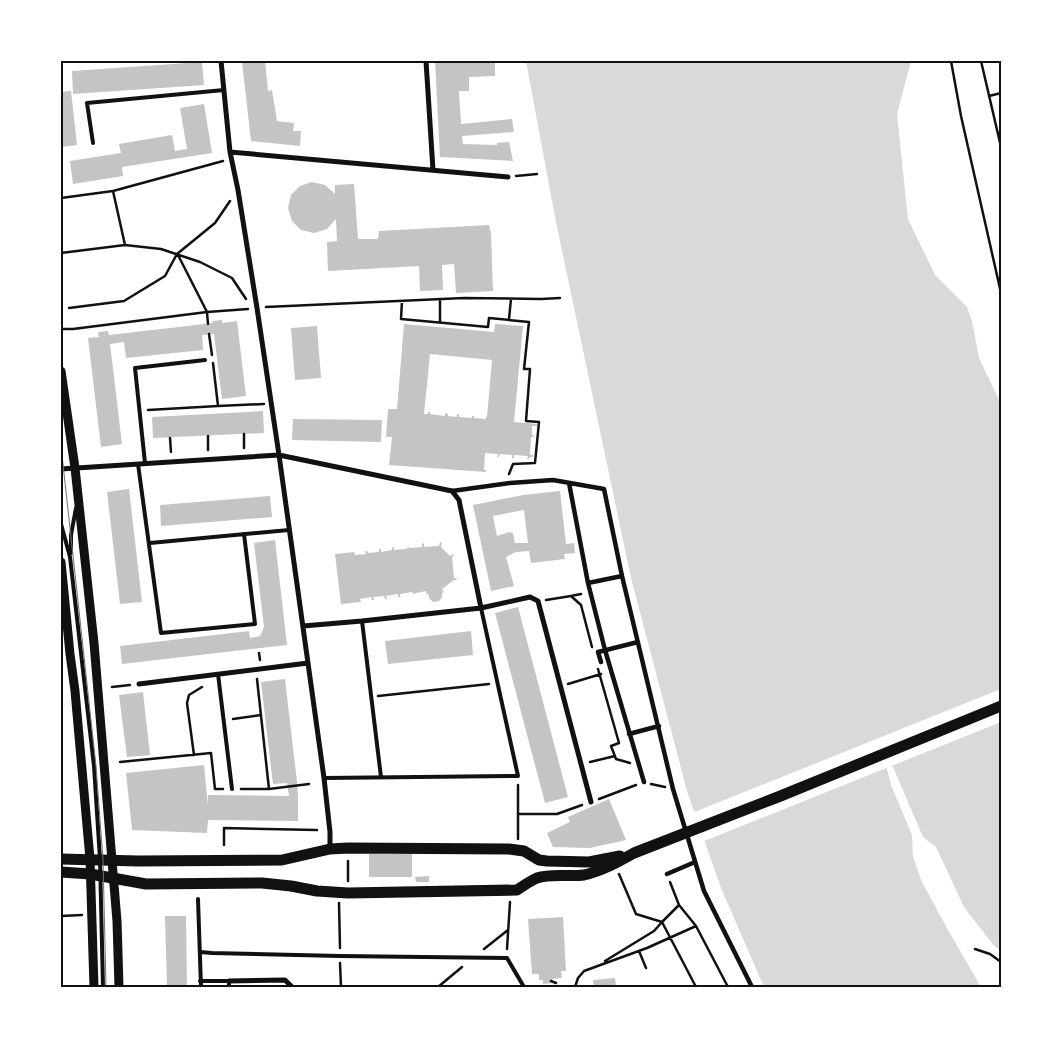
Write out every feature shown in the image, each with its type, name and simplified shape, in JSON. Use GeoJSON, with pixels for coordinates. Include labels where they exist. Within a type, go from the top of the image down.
{"type":"FeatureCollection","features":[{"type":"Feature","properties":{"kind":"main road"},"geometry":{"type":"LineString","coordinates":[[61,872],[138,860],[282,860],[330,848],[509,849],[524,851],[539,860],[547,862],[582,862],[609,859],[634,853],[778,797],[1001,706]]}},
{"type":"Feature","properties":{"kind":"main road"},"geometry":{"type":"LineString","coordinates":[[61,859],[101,866],[114,878],[146,884],[262,883],[317,891],[348,892],[508,891],[517,890],[545,876],[583,875],[600,870],[614,865],[634,853]]}},
{"type":"Feature","properties":{"kind":"main road"},"geometry":{"type":"LineString","coordinates":[[530,882],[534,877],[534,866],[531,856]]}},
{"type":"Feature","properties":{"kind":"street"},"geometry":{"type":"LineString","coordinates":[[221,61],[231,159],[238,190],[254,308],[279,454],[308,662],[324,778],[330,848]]}},
{"type":"Feature","properties":{"kind":"street"},"geometry":{"type":"LineString","coordinates":[[426,61],[433,170]]}},
{"type":"Feature","properties":{"kind":"street"},"geometry":{"type":"LineString","coordinates":[[230,152],[508,176]]}},
{"type":"Feature","properties":{"kind":"street"},"geometry":{"type":"LineString","coordinates":[[61,371],[75,468],[94,653],[101,866],[94,987]]}},
{"type":"Feature","properties":{"kind":"street"},"geometry":{"type":"LineString","coordinates":[[61,469],[279,454],[452,490],[553,480],[604,490],[622,576],[658,726],[695,862],[704,891],[752,987]]}},
{"type":"Feature","properties":{"kind":"street"},"geometry":{"type":"LineString","coordinates":[[569,484],[588,583],[605,650],[644,782]]}},
{"type":"Feature","properties":{"kind":"street"},"geometry":{"type":"LineString","coordinates":[[452,490],[459,500],[481,608]]}},
{"type":"Feature","properties":{"kind":"street"},"geometry":{"type":"LineString","coordinates":[[61,562],[70,654],[101,866]]}},
{"type":"Feature","properties":{"kind":"street"},"geometry":{"type":"LineString","coordinates":[[588,583],[622,576]]}},
{"type":"Feature","properties":{"kind":"street"},"geometry":{"type":"LineString","coordinates":[[303,626],[481,608],[530,597],[538,601],[590,802]]}},
{"type":"Feature","properties":{"kind":"street"},"geometry":{"type":"LineString","coordinates":[[600,662],[598,652],[638,642]]}},
{"type":"Feature","properties":{"kind":"street"},"geometry":{"type":"LineString","coordinates":[[139,684],[308,662]]}},
{"type":"Feature","properties":{"kind":"street"},"geometry":{"type":"LineString","coordinates":[[629,734],[658,726]]}},
{"type":"Feature","properties":{"kind":"street"},"geometry":{"type":"LineString","coordinates":[[667,874],[695,862]]}},
{"type":"Feature","properties":{"kind":"street"},"geometry":{"type":"LineString","coordinates":[[114,878],[119,987]]}},
{"type":"Feature","properties":{"kind":"street"},"geometry":{"type":"LineString","coordinates":[[229,984],[285,980],[292,987]]}},
{"type":"Feature","properties":{"kind":"lane"},"geometry":{"type":"LineString","coordinates":[[93,143],[87,103],[224,90]]}},
{"type":"Feature","properties":{"kind":"lane"},"geometry":{"type":"LineString","coordinates":[[145,463],[135,368],[205,360]]}},
{"type":"Feature","properties":{"kind":"lane"},"geometry":{"type":"LineString","coordinates":[[138,464],[161,633],[255,624],[244,534]]}},
{"type":"Feature","properties":{"kind":"lane"},"geometry":{"type":"LineString","coordinates":[[70,557],[71,535],[78,498]]}},
{"type":"Feature","properties":{"kind":"lane"},"geometry":{"type":"LineString","coordinates":[[61,524],[70,557],[94,766],[101,866],[103,987]]}},
{"type":"Feature","properties":{"kind":"lane"},"geometry":{"type":"LineString","coordinates":[[150,543],[289,530]]}},
{"type":"Feature","properties":{"kind":"lane"},"geometry":{"type":"LineString","coordinates":[[324,778],[518,776],[481,608]]}},
{"type":"Feature","properties":{"kind":"lane"},"geometry":{"type":"LineString","coordinates":[[362,621],[381,777]]}},
{"type":"Feature","properties":{"kind":"lane"},"geometry":{"type":"LineString","coordinates":[[218,674],[232,789]]}},
{"type":"Feature","properties":{"kind":"lane"},"geometry":{"type":"LineString","coordinates":[[198,899],[200,987]]}},
{"type":"Feature","properties":{"kind":"lane"},"geometry":{"type":"LineString","coordinates":[[200,952],[507,958],[524,987]]}},
{"type":"Feature","properties":{"kind":"lane"},"geometry":{"type":"LineString","coordinates":[[200,981],[229,984]]}},
{"type":"Feature","properties":{"kind":"path"},"geometry":{"type":"LineString","coordinates":[[951,61],[961,116],[1001,293]]}},
{"type":"Feature","properties":{"kind":"path"},"geometry":{"type":"LineString","coordinates":[[981,61],[1001,147]]}},
{"type":"Feature","properties":{"kind":"path"},"geometry":{"type":"LineString","coordinates":[[989,96],[1001,93]]}},
{"type":"Feature","properties":{"kind":"path"},"geometry":{"type":"LineString","coordinates":[[61,198],[113,191],[231,159]]}},
{"type":"Feature","properties":{"kind":"path"},"geometry":{"type":"LineString","coordinates":[[508,176],[537,174]]}},
{"type":"Feature","properties":{"kind":"path"},"geometry":{"type":"LineString","coordinates":[[69,308],[124,301],[165,276],[177,254],[215,223],[238,190]]}},
{"type":"Feature","properties":{"kind":"path"},"geometry":{"type":"LineString","coordinates":[[113,191],[125,244]]}},
{"type":"Feature","properties":{"kind":"path"},"geometry":{"type":"LineString","coordinates":[[61,253],[125,244],[161,249],[200,262],[232,278],[254,308]]}},
{"type":"Feature","properties":{"kind":"path"},"geometry":{"type":"LineString","coordinates":[[177,254],[207,312],[208,324]]}},
{"type":"Feature","properties":{"kind":"path"},"geometry":{"type":"LineString","coordinates":[[61,329],[254,308],[464,298],[560,298]]}},
{"type":"Feature","properties":{"kind":"path"},"geometry":{"type":"LineString","coordinates":[[509,320],[511,298]]}},
{"type":"Feature","properties":{"kind":"path"},"geometry":{"type":"LineString","coordinates":[[440,299],[440,322]]}},
{"type":"Feature","properties":{"kind":"path"},"geometry":{"type":"LineString","coordinates":[[402,301],[401,319],[488,326],[489,318],[529,322],[524,369],[530,369],[526,420],[539,422],[535,463],[512,464],[505,484]]}},
{"type":"Feature","properties":{"kind":"path"},"geometry":{"type":"LineString","coordinates":[[209,334],[218,406]]}},
{"type":"Feature","properties":{"kind":"path"},"geometry":{"type":"LineString","coordinates":[[139,411],[265,403],[266,412]]}},
{"type":"Feature","properties":{"kind":"path"},"geometry":{"type":"LineString","coordinates":[[244,434],[244,448]]}},
{"type":"Feature","properties":{"kind":"path"},"geometry":{"type":"LineString","coordinates":[[208,436],[208,450]]}},
{"type":"Feature","properties":{"kind":"path"},"geometry":{"type":"LineString","coordinates":[[170,438],[171,452]]}},
{"type":"Feature","properties":{"kind":"path"},"geometry":{"type":"LineString","coordinates":[[560,686],[604,673]]}},
{"type":"Feature","properties":{"kind":"path"},"geometry":{"type":"LineString","coordinates":[[257,682],[269,789]]}},
{"type":"Feature","properties":{"kind":"path"},"geometry":{"type":"LineString","coordinates":[[372,696],[498,683]]}},
{"type":"Feature","properties":{"kind":"path"},"geometry":{"type":"LineString","coordinates":[[112,687],[139,684]]}},
{"type":"Feature","properties":{"kind":"path"},"geometry":{"type":"LineString","coordinates":[[194,755],[187,703],[189,695],[198,688]]}},
{"type":"Feature","properties":{"kind":"path"},"geometry":{"type":"LineString","coordinates":[[224,720],[261,715]]}},
{"type":"Feature","properties":{"kind":"path"},"geometry":{"type":"LineString","coordinates":[[120,762],[211,753],[215,789],[269,789],[309,784]]}},
{"type":"Feature","properties":{"kind":"path"},"geometry":{"type":"LineString","coordinates":[[581,765],[615,756]]}},
{"type":"Feature","properties":{"kind":"path"},"geometry":{"type":"LineString","coordinates":[[518,776],[518,840]]}},
{"type":"Feature","properties":{"kind":"path"},"geometry":{"type":"LineString","coordinates":[[644,782],[674,789]]}},
{"type":"Feature","properties":{"kind":"path"},"geometry":{"type":"LineString","coordinates":[[606,796],[630,787]]}},
{"type":"Feature","properties":{"kind":"path"},"geometry":{"type":"LineString","coordinates":[[518,814],[557,814]]}},
{"type":"Feature","properties":{"kind":"path"},"geometry":{"type":"LineString","coordinates":[[224,845],[224,828],[317,830]]}},
{"type":"Feature","properties":{"kind":"path"},"geometry":{"type":"LineString","coordinates":[[348,848],[348,892]]}},
{"type":"Feature","properties":{"kind":"path"},"geometry":{"type":"LineString","coordinates":[[619,873],[636,914],[662,922],[696,987]]}},
{"type":"Feature","properties":{"kind":"path"},"geometry":{"type":"LineString","coordinates":[[667,874],[680,905],[696,926],[728,987]]}},
{"type":"Feature","properties":{"kind":"path"},"geometry":{"type":"LineString","coordinates":[[507,958],[510,901]]}},
{"type":"Feature","properties":{"kind":"path"},"geometry":{"type":"LineString","coordinates":[[339,902],[339,914]]}},
{"type":"Feature","properties":{"kind":"path"},"geometry":{"type":"LineString","coordinates":[[600,964],[654,932],[680,905]]}},
{"type":"Feature","properties":{"kind":"path"},"geometry":{"type":"LineString","coordinates":[[61,916],[82,915]]}},
{"type":"Feature","properties":{"kind":"path"},"geometry":{"type":"LineString","coordinates":[[575,987],[578,978],[584,971],[638,951],[696,926]]}},
{"type":"Feature","properties":{"kind":"path"},"geometry":{"type":"LineString","coordinates":[[975,949],[992,955],[1001,962]]}},
{"type":"Feature","properties":{"kind":"path"},"geometry":{"type":"LineString","coordinates":[[638,951],[646,968]]}},
{"type":"Feature","properties":{"kind":"path"},"geometry":{"type":"LineString","coordinates":[[552,981],[556,983]]}},
{"type":"Feature","properties":{"kind":"shaded area"},"geometry":{"type":"Polygon","coordinates":[[[526,61],[911,61],[897,114],[908,219],[935,275],[967,307],[972,321],[979,358],[1001,404],[1001,951],[994,946],[964,907],[936,847],[923,837],[893,767],[888,765],[887,769],[891,785],[912,835],[913,857],[922,882],[981,987],[764,987],[721,888],[687,791],[631,578],[556,222],[526,61]]]}},
{"type":"Feature","properties":{"kind":"pier"},"geometry":{"type":"Polygon","coordinates":[[[1001,689],[1001,722],[702,842],[692,813],[1001,689]]]}},
{"type":"Feature","properties":{"kind":"building"},"geometry":{"type":"Polygon","coordinates":[[[265,61],[268,91],[272,90],[277,121],[294,123],[293,131],[301,131],[300,146],[251,141],[242,62],[265,61]]]}},
{"type":"Feature","properties":{"kind":"building"},"geometry":{"type":"Polygon","coordinates":[[[435,61],[495,61],[495,76],[469,77],[469,91],[459,91],[461,124],[512,119],[514,132],[462,136],[463,144],[497,145],[497,143],[509,142],[513,161],[440,157],[435,61]]]}},
{"type":"Feature","properties":{"kind":"building"},"geometry":{"type":"Polygon","coordinates":[[[202,62],[204,85],[73,94],[72,71],[202,62]]]}},
{"type":"Feature","properties":{"kind":"building"},"geometry":{"type":"Polygon","coordinates":[[[71,91],[77,145],[61,147],[61,92],[71,91]]]}},
{"type":"Feature","properties":{"kind":"building"},"geometry":{"type":"Polygon","coordinates":[[[204,104],[212,153],[122,167],[123,176],[73,184],[70,161],[121,153],[119,144],[172,135],[175,151],[187,149],[180,108],[204,104]]]}},
{"type":"Feature","properties":{"kind":"building"},"geometry":{"type":"Polygon","coordinates":[[[312,182],[325,185],[335,194],[335,185],[354,184],[358,239],[378,239],[379,231],[489,225],[493,291],[456,293],[454,264],[442,265],[443,290],[420,291],[419,266],[328,271],[327,242],[337,241],[336,219],[327,229],[314,233],[301,230],[292,221],[288,208],[291,195],[300,186],[312,182]]]}},
{"type":"Feature","properties":{"kind":"building"},"geometry":{"type":"Polygon","coordinates":[[[222,320],[222,323],[237,321],[246,396],[222,399],[214,334],[202,335],[203,350],[126,358],[124,342],[110,344],[122,444],[101,447],[88,338],[99,337],[98,332],[108,331],[109,335],[213,323],[212,321],[222,320]]]}},
{"type":"Feature","properties":{"kind":"building"},"geometry":{"type":"Polygon","coordinates":[[[404,324],[494,332],[495,324],[523,326],[514,422],[537,424],[537,426],[532,426],[532,435],[534,437],[531,437],[530,455],[533,455],[533,457],[527,459],[528,456],[514,455],[514,458],[512,458],[512,455],[500,454],[497,457],[498,454],[485,453],[484,470],[486,472],[389,465],[392,437],[386,437],[388,409],[397,409],[404,324]],[[430,354],[424,414],[430,412],[430,414],[445,416],[445,413],[448,416],[457,417],[457,414],[459,414],[459,417],[472,418],[474,416],[474,418],[486,419],[492,360],[430,354]]]}},
{"type":"Feature","properties":{"kind":"building"},"geometry":{"type":"Polygon","coordinates":[[[317,326],[321,378],[295,380],[291,328],[317,326]]]}},
{"type":"Feature","properties":{"kind":"building"},"geometry":{"type":"Polygon","coordinates":[[[263,411],[264,433],[153,438],[152,417],[263,411]]]}},
{"type":"Feature","properties":{"kind":"building"},"geometry":{"type":"Polygon","coordinates":[[[293,419],[382,420],[381,442],[292,440],[293,419]]]}},
{"type":"Feature","properties":{"kind":"building"},"geometry":{"type":"Polygon","coordinates":[[[129,489],[142,602],[120,604],[107,492],[129,489]]]}},
{"type":"Feature","properties":{"kind":"building"},"geometry":{"type":"Polygon","coordinates":[[[560,491],[566,544],[574,543],[575,553],[564,554],[565,559],[531,563],[529,551],[516,552],[506,557],[514,586],[491,591],[473,505],[523,495],[560,491]],[[524,510],[493,516],[497,536],[509,532],[513,533],[515,543],[528,543],[524,510]]]}},
{"type":"Feature","properties":{"kind":"building"},"geometry":{"type":"Polygon","coordinates":[[[270,496],[272,517],[161,526],[160,505],[270,496]]]}},
{"type":"Feature","properties":{"kind":"building"},"geometry":{"type":"Polygon","coordinates":[[[275,540],[287,645],[122,664],[120,646],[249,631],[250,638],[260,636],[264,627],[254,543],[275,540]]]}},
{"type":"Feature","properties":{"kind":"building"},"geometry":{"type":"Polygon","coordinates":[[[440,542],[442,543],[441,547],[450,556],[453,554],[454,556],[452,557],[454,578],[457,578],[442,589],[444,592],[439,601],[433,602],[426,591],[414,594],[412,592],[400,594],[400,597],[398,597],[398,594],[386,596],[387,599],[384,596],[373,597],[374,600],[372,600],[371,597],[360,599],[361,602],[341,604],[335,554],[354,552],[355,555],[366,554],[365,551],[368,553],[379,552],[379,549],[381,549],[381,552],[392,550],[394,547],[394,550],[422,547],[424,543],[424,547],[439,546],[440,542]]]}},
{"type":"Feature","properties":{"kind":"building"},"geometry":{"type":"Polygon","coordinates":[[[518,607],[568,797],[545,803],[495,613],[518,607]]]}},
{"type":"Feature","properties":{"kind":"building"},"geometry":{"type":"Polygon","coordinates":[[[471,631],[473,655],[388,664],[385,641],[471,631]]]}},
{"type":"Feature","properties":{"kind":"building"},"geometry":{"type":"Polygon","coordinates":[[[285,679],[297,782],[298,821],[208,820],[207,833],[132,830],[126,773],[204,765],[208,806],[208,795],[289,796],[287,783],[273,784],[261,682],[285,679]]]}},
{"type":"Feature","properties":{"kind":"building"},"geometry":{"type":"Polygon","coordinates":[[[143,692],[150,755],[127,757],[119,695],[143,692]]]}},
{"type":"Feature","properties":{"kind":"building"},"geometry":{"type":"Polygon","coordinates":[[[609,799],[626,840],[590,848],[553,847],[547,833],[570,822],[568,817],[609,799]]]}},
{"type":"Feature","properties":{"kind":"building"},"geometry":{"type":"Polygon","coordinates":[[[369,854],[412,854],[412,877],[369,877],[369,854]]]}},
{"type":"Feature","properties":{"kind":"building"},"geometry":{"type":"Polygon","coordinates":[[[429,876],[429,882],[416,882],[415,877],[429,876]]]}},
{"type":"Feature","properties":{"kind":"building"},"geometry":{"type":"Polygon","coordinates":[[[165,916],[186,916],[187,987],[167,987],[165,916]]]}},
{"type":"Feature","properties":{"kind":"building"},"geometry":{"type":"Polygon","coordinates":[[[563,917],[566,971],[561,971],[562,978],[552,979],[553,983],[543,984],[543,980],[539,980],[539,974],[532,974],[528,919],[563,917]]]}},
{"type":"Feature","properties":{"kind":"building"},"geometry":{"type":"Polygon","coordinates":[[[615,978],[616,987],[594,987],[593,980],[615,978]]]}},
{"type":"Feature","properties":{"kind":"tram line"},"geometry":{"type":"LineString","coordinates":[[61,446],[96,766],[103,860],[106,987]]}}]}
